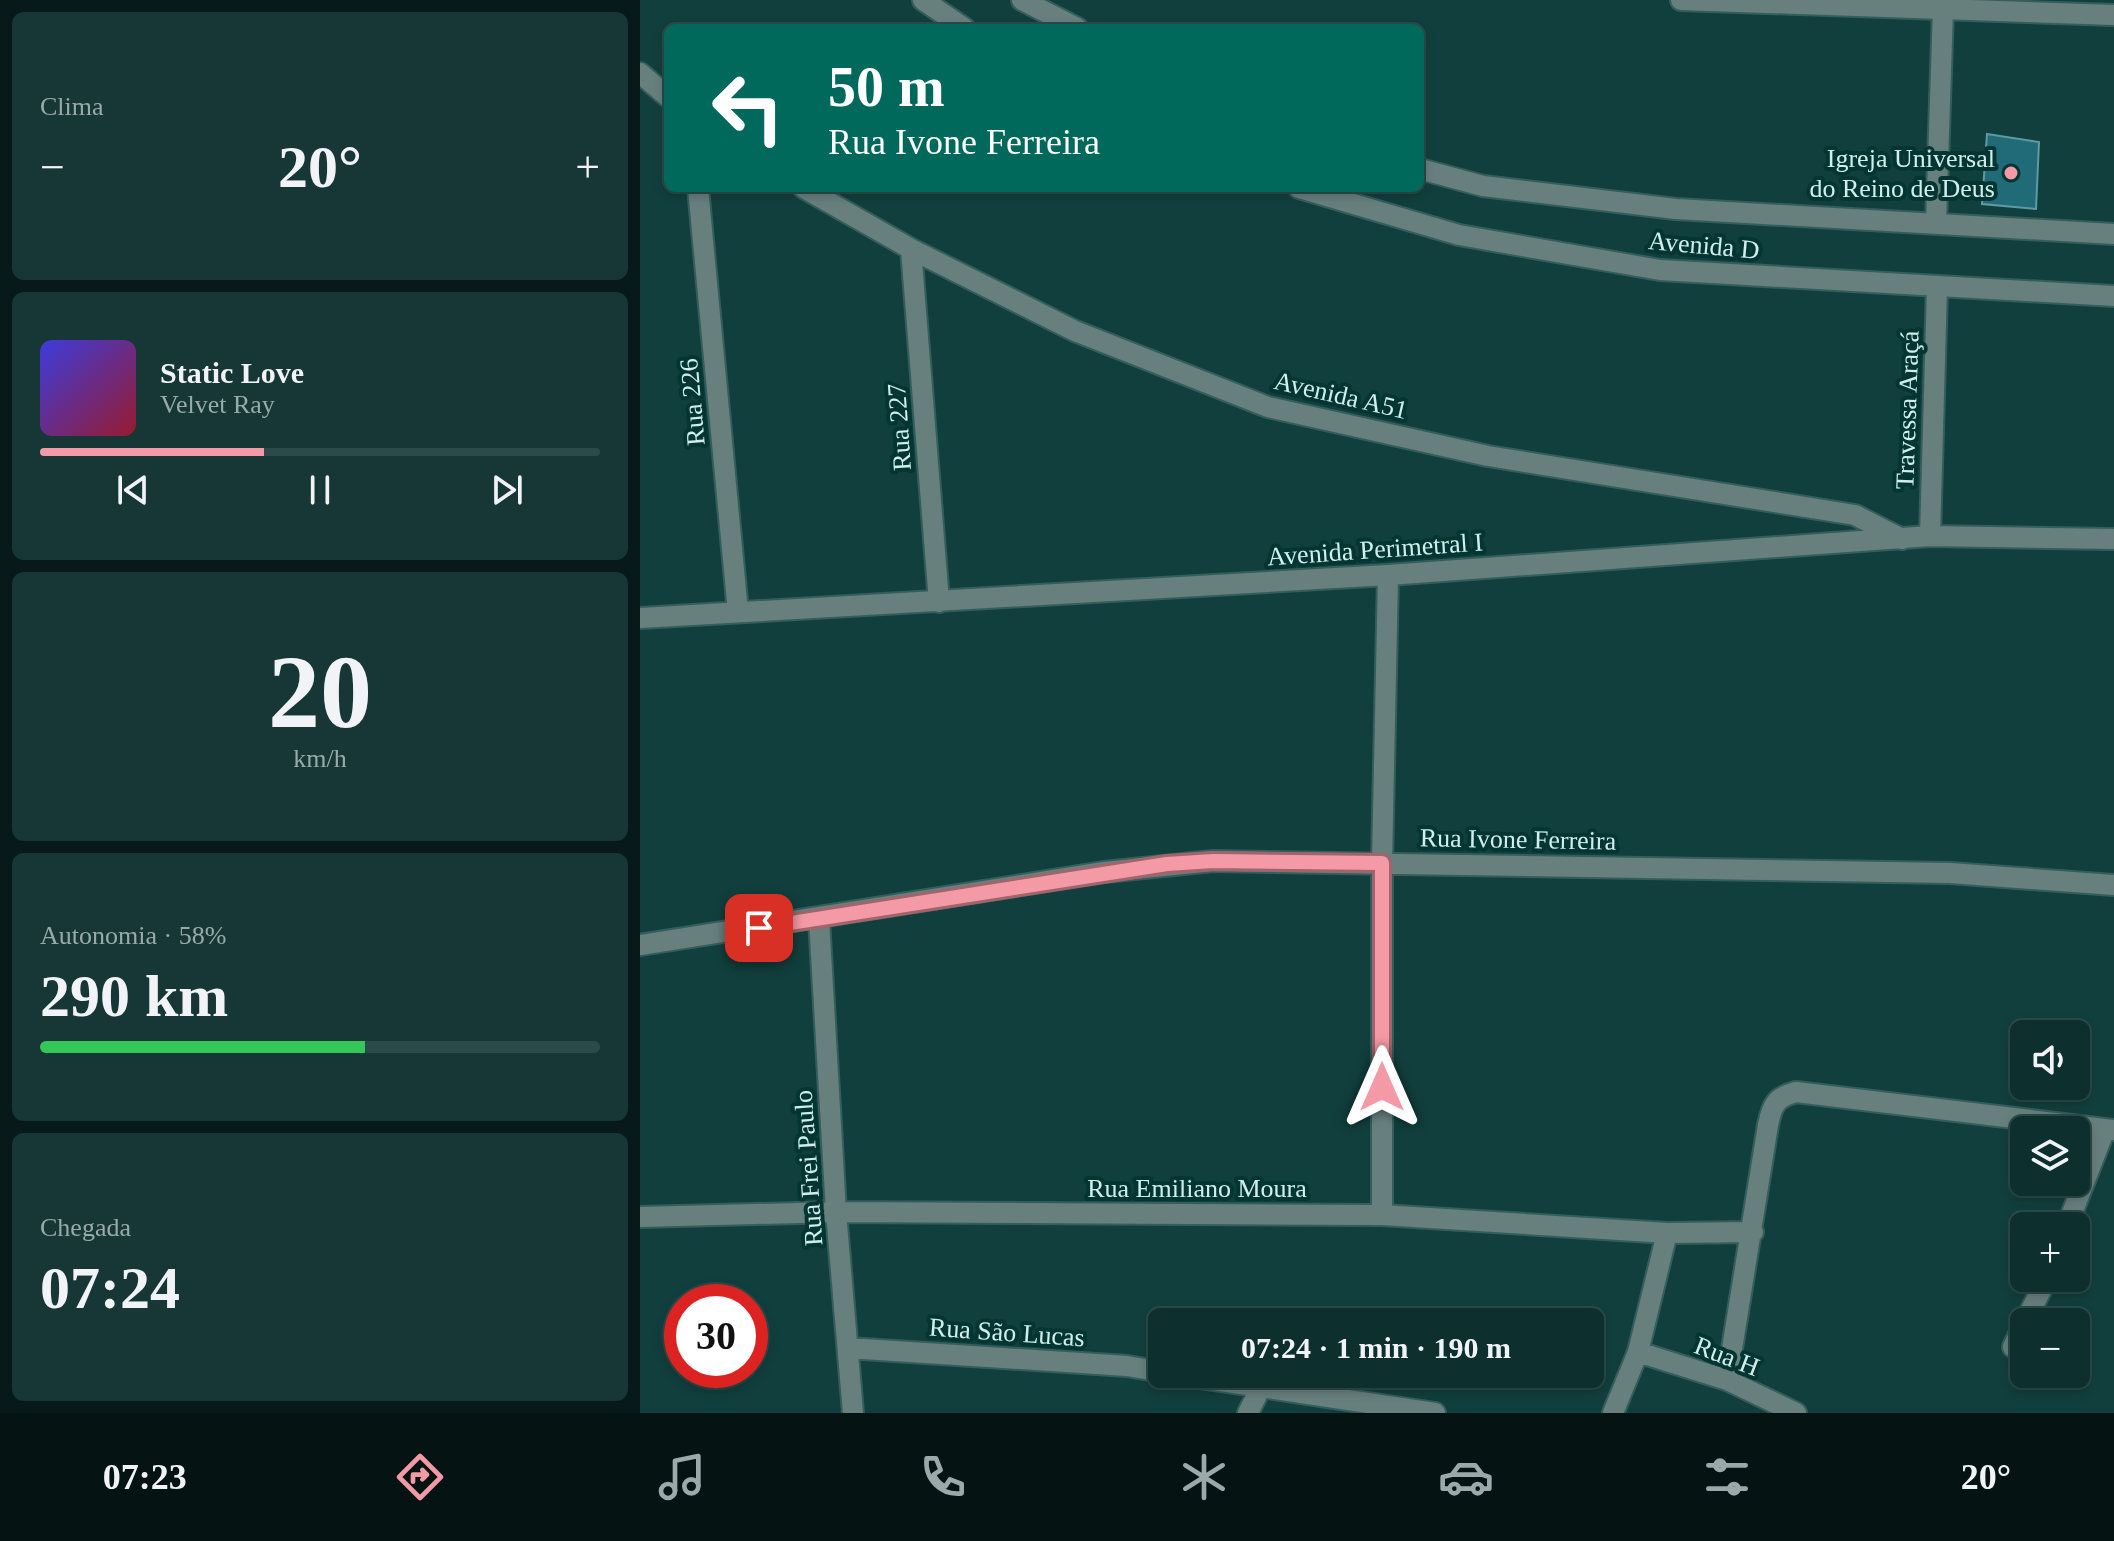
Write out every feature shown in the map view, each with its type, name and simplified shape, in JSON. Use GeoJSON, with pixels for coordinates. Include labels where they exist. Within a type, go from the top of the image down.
{"type":"FeatureCollection","features":[{"type":"Feature","properties":{"kind":"street"},"geometry":{"type":"LineString","coordinates":[[923,0],[958,24]]}},
{"type":"Feature","properties":{"kind":"street"},"geometry":{"type":"LineString","coordinates":[[1022,0],[1069,24]]}},
{"type":"Feature","properties":{"kind":"street"},"geometry":{"type":"LineString","coordinates":[[1681,0],[1943,9],[2033,5],[2114,15]]}},
{"type":"Feature","properties":{"kind":"street"},"geometry":{"type":"LineString","coordinates":[[1936,223],[1943,9]]}},
{"type":"Feature","properties":{"kind":"street"},"geometry":{"type":"LineString","coordinates":[[640,73],[664,94]]}},
{"type":"Feature","properties":{"kind":"street","name":"Avenida D"},"geometry":{"type":"LineString","coordinates":[[1424,170],[1483,186],[1676,209],[2114,234]]}},
{"type":"Feature","properties":{"kind":"street","name":"Rua 226"},"geometry":{"type":"LineString","coordinates":[[698,192],[738,612]]}},
{"type":"Feature","properties":{"kind":"street","name":"Avenida A51"},"geometry":{"type":"LineString","coordinates":[[811,192],[911,249],[1075,331],[1268,407],[1488,456],[1843,512],[1902,539]]}},
{"type":"Feature","properties":{"kind":"street","name":"Avenida D"},"geometry":{"type":"LineString","coordinates":[[1313,192],[1459,235],[1660,270],[2114,296]]}},
{"type":"Feature","properties":{"kind":"street","name":"Rua 227"},"geometry":{"type":"LineString","coordinates":[[911,249],[939,602]]}},
{"type":"Feature","properties":{"kind":"street","name":"Travessa Araçá"},"geometry":{"type":"LineString","coordinates":[[1930,536],[1937,287]]}},
{"type":"Feature","properties":{"kind":"street","name":"Avenida Perimetral I"},"geometry":{"type":"LineString","coordinates":[[640,618],[1388,575],[1930,536],[2114,539]]}},
{"type":"Feature","properties":{"kind":"street"},"geometry":{"type":"LineString","coordinates":[[1382,1215],[1382,863],[1388,575]]}},
{"type":"Feature","properties":{"kind":"street","name":"Rua Ivone Ferreira"},"geometry":{"type":"LineString","coordinates":[[640,945],[1104,872],[1213,861],[1950,873],[2114,885]]}},
{"type":"Feature","properties":{"kind":"street","name":"Rua Frei Paulo"},"geometry":{"type":"LineString","coordinates":[[819,919],[836,1212],[853,1413]]}},
{"type":"Feature","properties":{"kind":"street"},"geometry":{"type":"LineString","coordinates":[[1727,1380],[1768,1125],[1776,1100],[1796,1092],[2109,1129],[2073,1212]]}},
{"type":"Feature","properties":{"kind":"street","name":"Rua Emiliano Moura"},"geometry":{"type":"LineString","coordinates":[[640,1217],[836,1212],[1382,1215],[1667,1233],[1753,1232]]}},
{"type":"Feature","properties":{"kind":"street"},"geometry":{"type":"LineString","coordinates":[[1613,1413],[1638,1352],[1667,1233]]}},
{"type":"Feature","properties":{"kind":"street","name":"Rua São Lucas"},"geometry":{"type":"LineString","coordinates":[[848,1348],[1148,1370]]}},
{"type":"Feature","properties":{"kind":"street","name":"Rua H"},"geometry":{"type":"LineString","coordinates":[[1638,1352],[1727,1380],[1796,1413]]}},
{"type":"Feature","properties":{"kind":"street"},"geometry":{"type":"LineString","coordinates":[[1254,1388],[1435,1413]]}},
{"type":"Feature","properties":{"kind":"street"},"geometry":{"type":"LineString","coordinates":[[1248,1413],[1260,1389]]}},
{"type":"Feature","properties":{"kind":"building","name":"Igreja Universal do Reino de Deus"},"geometry":{"type":"Polygon","coordinates":[[[1987,134],[2039,142],[2036,209],[1982,204],[1987,134]]]}},
{"type":"Feature","properties":{"kind":"place","name":"Igreja Universal do Reino de Deus"},"geometry":{"type":"Point","coordinates":[2011,173]}},
{"type":"Feature","properties":{"kind":"route"},"geometry":{"type":"LineString","coordinates":[[759,928],[1167,864],[1213,861],[1382,863],[1382,1087]]}}]}
